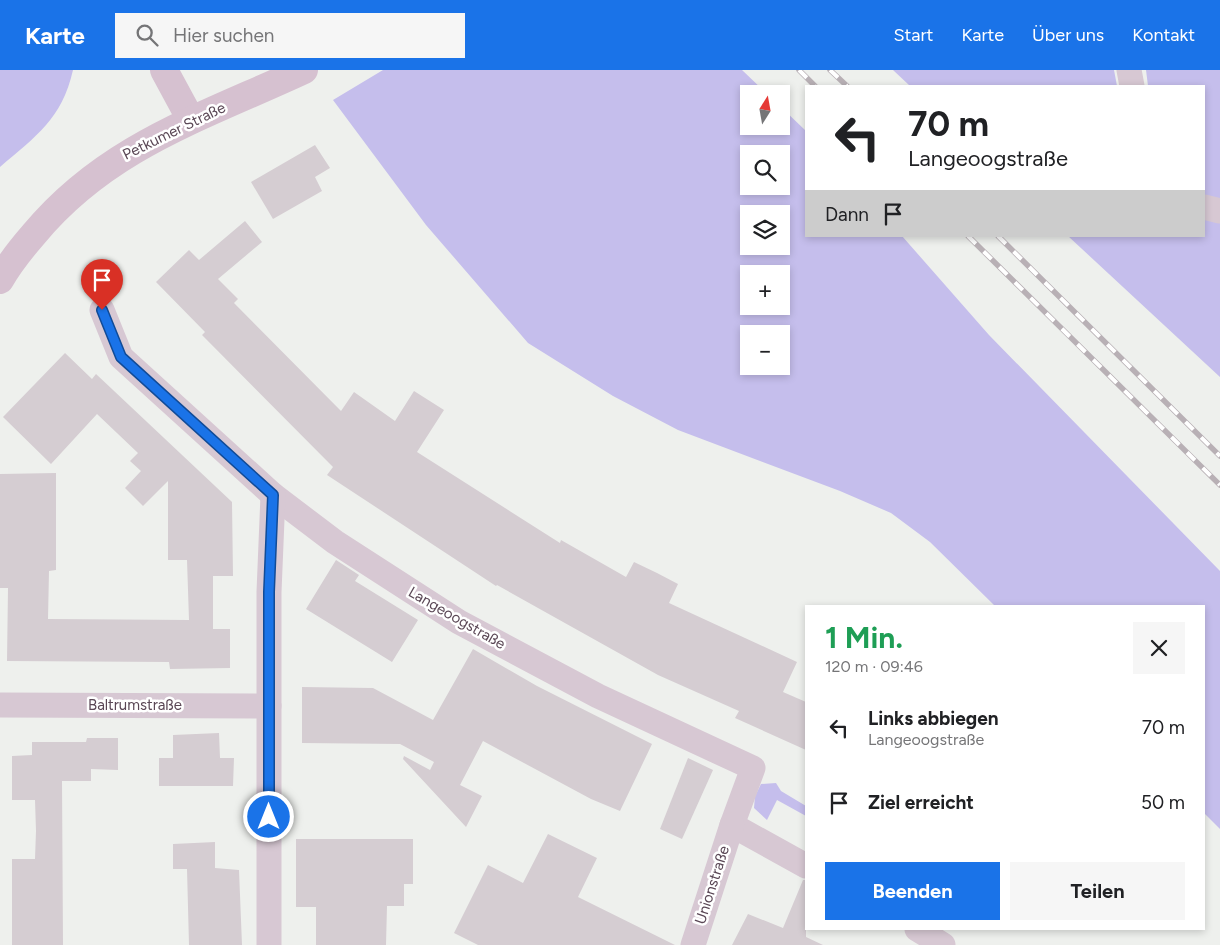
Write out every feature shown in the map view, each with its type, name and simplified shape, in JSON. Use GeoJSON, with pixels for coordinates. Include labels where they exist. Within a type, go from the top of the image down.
{"type":"FeatureCollection","features":[{"type":"Feature","properties":{"kind":"main road"},"geometry":{"type":"LineString","coordinates":[[164,70],[191,120]]}},
{"type":"Feature","properties":{"kind":"main road","name":"Petkumer Straße"},"geometry":{"type":"LineString","coordinates":[[0,280],[6,269],[55,209],[85,183],[140,146],[191,120],[304,70]]}},
{"type":"Feature","properties":{"kind":"street"},"geometry":{"type":"LineString","coordinates":[[1130,70],[1132,85]]}},
{"type":"Feature","properties":{"kind":"street"},"geometry":{"type":"LineString","coordinates":[[1205,207],[1220,211]]}},
{"type":"Feature","properties":{"kind":"street","name":"Langeoogstraße"},"geometry":{"type":"LineString","coordinates":[[102,310],[121,357],[273,495],[335,542],[459,622],[598,696],[753,768],[732,825]]}},
{"type":"Feature","properties":{"kind":"street"},"geometry":{"type":"LineString","coordinates":[[269,945],[269,592],[273,495]]}},
{"type":"Feature","properties":{"kind":"street","name":"Baltrumstraße"},"geometry":{"type":"LineString","coordinates":[[0,705],[269,706]]}},
{"type":"Feature","properties":{"kind":"street"},"geometry":{"type":"LineString","coordinates":[[732,825],[805,865]]}},
{"type":"Feature","properties":{"kind":"street","name":"Unionstraße"},"geometry":{"type":"LineString","coordinates":[[692,945],[732,825]]}},
{"type":"Feature","properties":{"kind":"street"},"geometry":{"type":"LineString","coordinates":[[919,930],[943,945]]}},
{"type":"Feature","properties":{"kind":"shaded area"},"geometry":{"type":"Polygon","coordinates":[[[0,70],[73,70],[68,87],[55,114],[36,136],[0,167],[0,70]]]}},
{"type":"Feature","properties":{"kind":"shaded area"},"geometry":{"type":"Polygon","coordinates":[[[383,70],[742,70],[758,85],[740,85],[740,135],[790,135],[790,116],[805,130],[805,237],[903,237],[989,335],[1220,571],[1220,829],[1205,814],[1205,605],[994,605],[930,542],[891,513],[840,491],[678,430],[613,396],[528,343],[426,225],[333,100],[383,70]]]}},
{"type":"Feature","properties":{"kind":"shaded area"},"geometry":{"type":"Polygon","coordinates":[[[893,70],[1114,70],[1117,85],[909,85],[893,70]]]}},
{"type":"Feature","properties":{"kind":"shaded area"},"geometry":{"type":"Polygon","coordinates":[[[1146,70],[1220,70],[1220,377],[1069,237],[1205,237],[1205,85],[1148,85],[1146,70]]]}},
{"type":"Feature","properties":{"kind":"shaded area"},"geometry":{"type":"Polygon","coordinates":[[[776,783],[781,791],[805,805],[805,815],[777,800],[767,820],[754,808],[755,796],[761,784],[776,783]]]}},
{"type":"Feature","properties":{"kind":"building"},"geometry":{"type":"Polygon","coordinates":[[[315,145],[330,168],[315,177],[322,191],[273,219],[251,182],[315,145]]]}},
{"type":"Feature","properties":{"kind":"building"},"geometry":{"type":"Polygon","coordinates":[[[245,221],[262,242],[218,279],[238,299],[234,303],[341,411],[354,392],[395,421],[414,391],[444,410],[417,452],[560,543],[561,540],[626,577],[634,562],[678,584],[669,603],[797,662],[783,692],[805,702],[805,750],[735,718],[739,711],[658,675],[496,586],[327,475],[333,467],[202,335],[205,332],[156,282],[189,250],[199,260],[245,221]]]}},
{"type":"Feature","properties":{"kind":"building"},"geometry":{"type":"Polygon","coordinates":[[[65,353],[92,379],[96,374],[232,502],[233,576],[213,576],[213,629],[230,629],[230,668],[170,669],[169,662],[7,661],[8,588],[0,588],[0,474],[56,473],[56,570],[49,571],[48,619],[189,620],[187,560],[168,560],[168,481],[143,506],[125,488],[141,471],[130,461],[138,453],[97,414],[51,464],[3,417],[65,353]]]}},
{"type":"Feature","properties":{"kind":"building"},"geometry":{"type":"Polygon","coordinates":[[[336,560],[359,575],[355,581],[418,620],[392,662],[306,609],[336,560]]]}},
{"type":"Feature","properties":{"kind":"building"},"geometry":{"type":"Polygon","coordinates":[[[473,649],[537,686],[652,744],[620,811],[591,799],[483,741],[460,785],[482,796],[466,827],[403,759],[404,756],[430,770],[434,762],[400,744],[302,743],[302,687],[373,688],[433,720],[473,649]]]}},
{"type":"Feature","properties":{"kind":"building"},"geometry":{"type":"Polygon","coordinates":[[[219,733],[220,758],[234,758],[233,786],[159,786],[159,758],[173,758],[173,735],[219,733]]]}},
{"type":"Feature","properties":{"kind":"building"},"geometry":{"type":"Polygon","coordinates":[[[87,738],[118,738],[118,770],[91,769],[91,781],[62,781],[63,945],[12,945],[12,859],[35,859],[36,831],[35,800],[12,800],[12,756],[32,755],[32,742],[86,742],[87,738]]]}},
{"type":"Feature","properties":{"kind":"building"},"geometry":{"type":"Polygon","coordinates":[[[688,758],[713,770],[682,839],[660,829],[688,758]]]}},
{"type":"Feature","properties":{"kind":"building"},"geometry":{"type":"Polygon","coordinates":[[[548,834],[597,858],[578,897],[675,945],[478,945],[454,933],[488,865],[523,883],[548,834]]]}},
{"type":"Feature","properties":{"kind":"building"},"geometry":{"type":"Polygon","coordinates":[[[296,839],[413,839],[413,884],[404,884],[404,906],[387,906],[386,945],[316,945],[316,907],[296,907],[296,839]]]}},
{"type":"Feature","properties":{"kind":"building"},"geometry":{"type":"Polygon","coordinates":[[[215,842],[215,868],[239,870],[242,945],[189,945],[187,869],[173,869],[173,844],[215,842]]]}},
{"type":"Feature","properties":{"kind":"building"},"geometry":{"type":"Polygon","coordinates":[[[803,880],[805,880],[806,937],[823,945],[732,945],[748,914],[783,928],[803,880]]]}},
{"type":"Feature","properties":{"kind":"railway"},"geometry":{"type":"LineString","coordinates":[[799,70],[814,85]]}},
{"type":"Feature","properties":{"kind":"railway"},"geometry":{"type":"LineString","coordinates":[[830,70],[846,85]]}},
{"type":"Feature","properties":{"kind":"railway"},"geometry":{"type":"LineString","coordinates":[[969,237],[1220,485]]}},
{"type":"Feature","properties":{"kind":"railway"},"geometry":{"type":"LineString","coordinates":[[999,237],[1220,456]]}},
{"type":"Feature","properties":{"kind":"route"},"geometry":{"type":"LineString","coordinates":[[102,310],[121,357],[273,495],[269,592],[269,817]]}}]}
